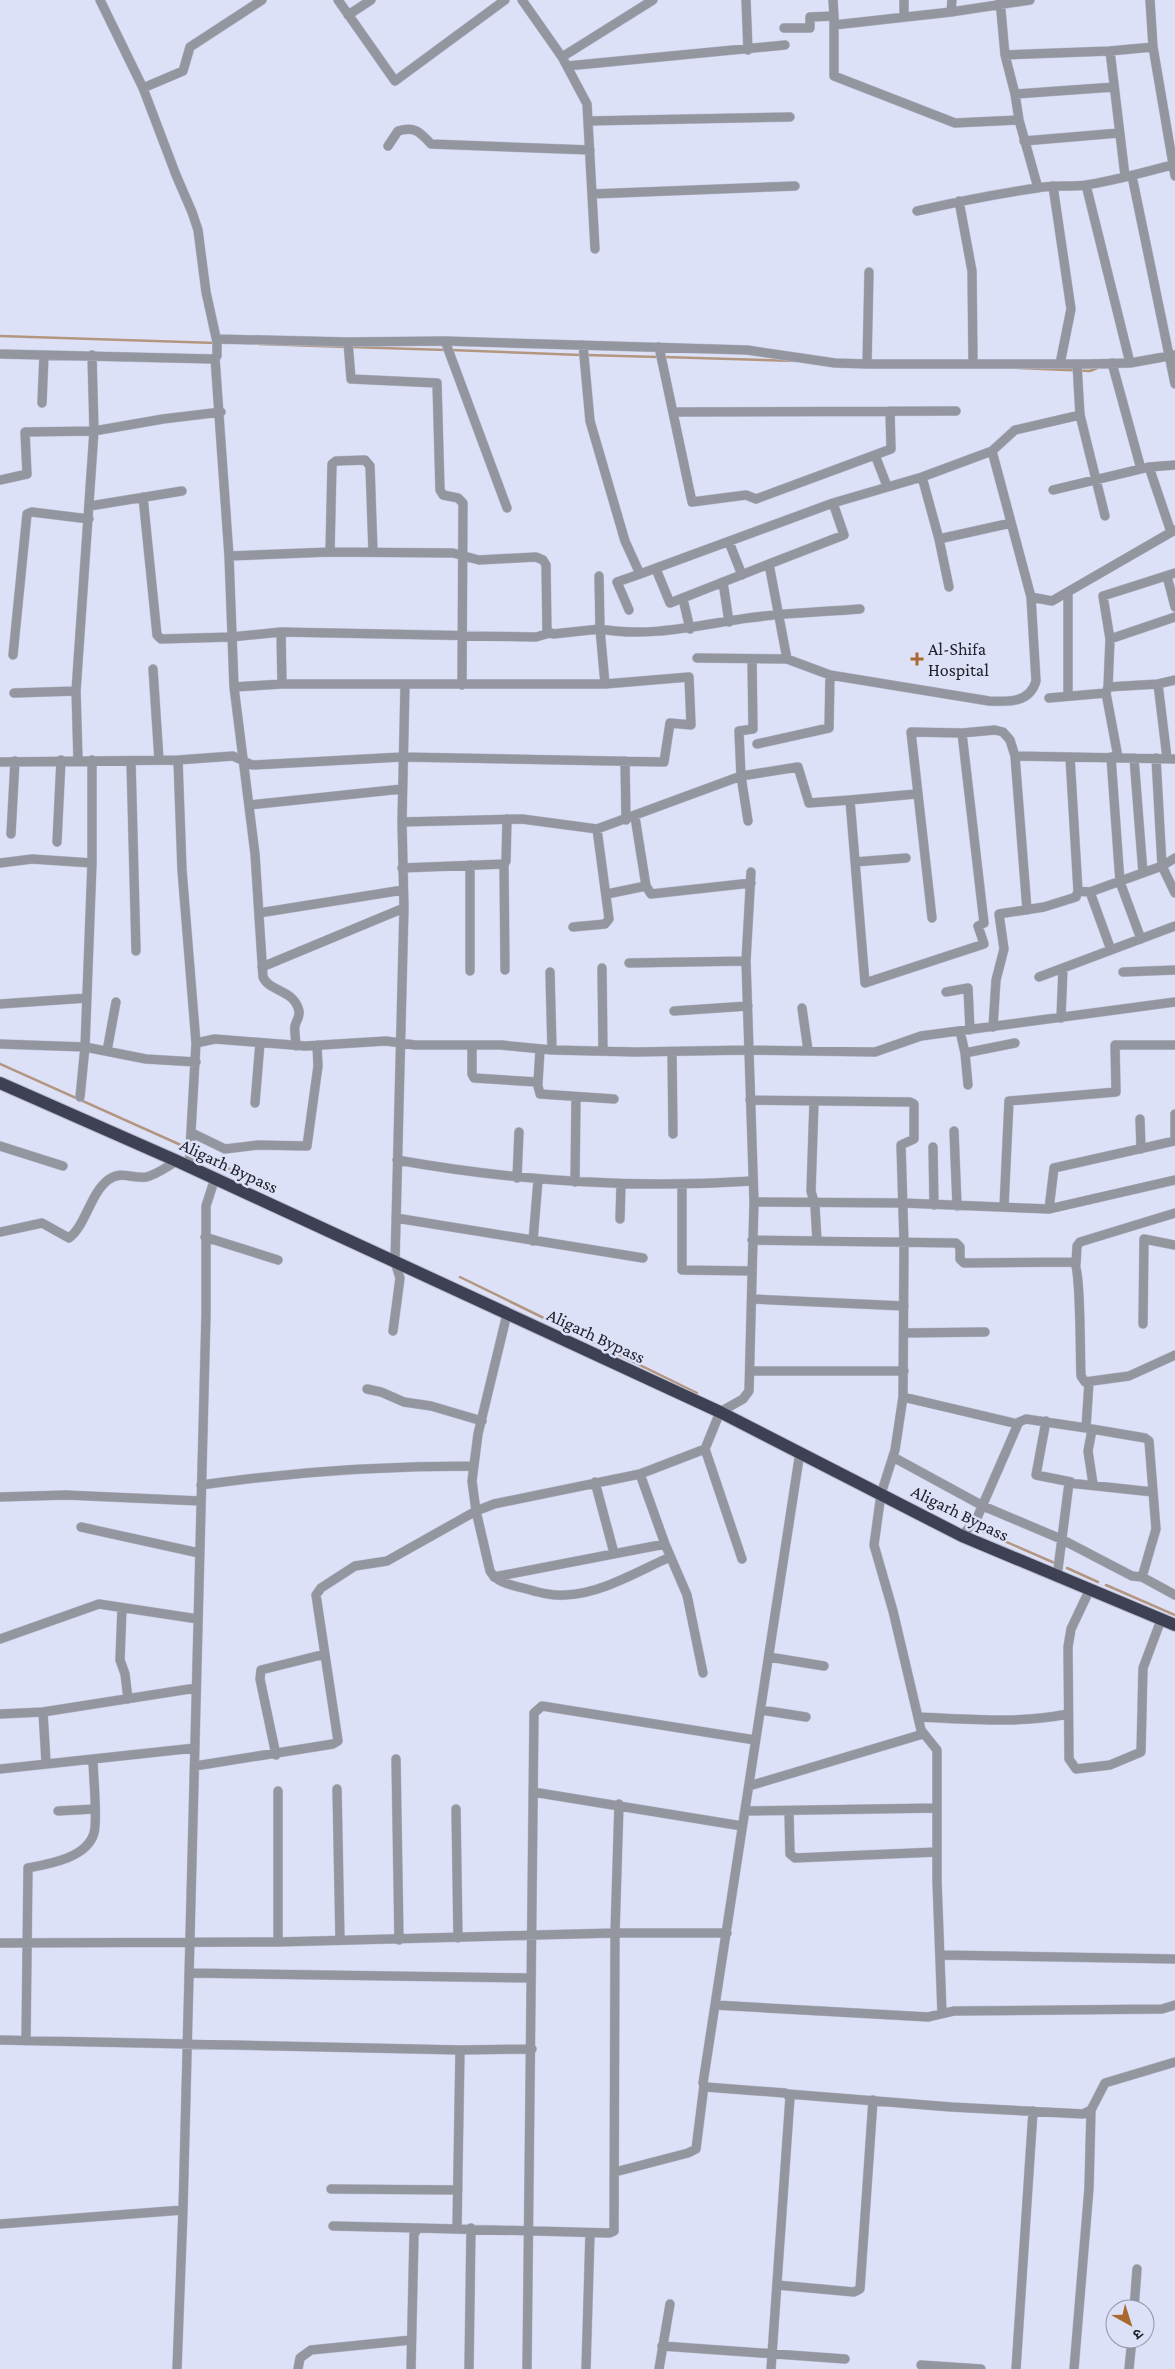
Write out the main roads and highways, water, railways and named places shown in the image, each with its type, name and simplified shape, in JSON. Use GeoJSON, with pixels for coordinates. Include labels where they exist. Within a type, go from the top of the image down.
{"type":"FeatureCollection","features":[{"type":"Feature","properties":{"kind":"highway","name":"Aligarh Bypass"},"geometry":{"type":"LineString","coordinates":[[0,1083],[177,1161],[720,1412],[962,1536],[1175,1625]]}},
{"type":"Feature","properties":{"kind":"waterway"},"geometry":{"type":"LineString","coordinates":[[0,336],[216,343]]}},
{"type":"Feature","properties":{"kind":"waterway"},"geometry":{"type":"LineString","coordinates":[[259,344],[346,347]]}},
{"type":"Feature","properties":{"kind":"waterway"},"geometry":{"type":"LineString","coordinates":[[351,347],[446,350]]}},
{"type":"Feature","properties":{"kind":"waterway"},"geometry":{"type":"LineString","coordinates":[[451,350],[581,355]]}},
{"type":"Feature","properties":{"kind":"waterway"},"geometry":{"type":"LineString","coordinates":[[586,355],[658,357]]}},
{"type":"Feature","properties":{"kind":"waterway"},"geometry":{"type":"LineString","coordinates":[[664,357],[796,361]]}},
{"type":"Feature","properties":{"kind":"waterway"},"geometry":{"type":"LineString","coordinates":[[1018,368],[1090,371],[1100,367]]}},
{"type":"Feature","properties":{"kind":"waterway"},"geometry":{"type":"LineString","coordinates":[[0,1064],[183,1146]]}},
{"type":"Feature","properties":{"kind":"waterway"},"geometry":{"type":"LineString","coordinates":[[196,1152],[268,1188]]}},
{"type":"Feature","properties":{"kind":"waterway"},"geometry":{"type":"LineString","coordinates":[[460,1277],[697,1393]]}},
{"type":"Feature","properties":{"kind":"waterway"},"geometry":{"type":"LineString","coordinates":[[979,1530],[1057,1564]]}},
{"type":"Feature","properties":{"kind":"waterway"},"geometry":{"type":"LineString","coordinates":[[1067,1568],[1098,1582]]}},
{"type":"Feature","properties":{"kind":"waterway"},"geometry":{"type":"LineString","coordinates":[[1106,1585],[1175,1615]]}},
{"type":"Feature","properties":{"kind":"place","name":"Al-Shifa Hospital"},"geometry":{"type":"Point","coordinates":[917,659]}}]}
